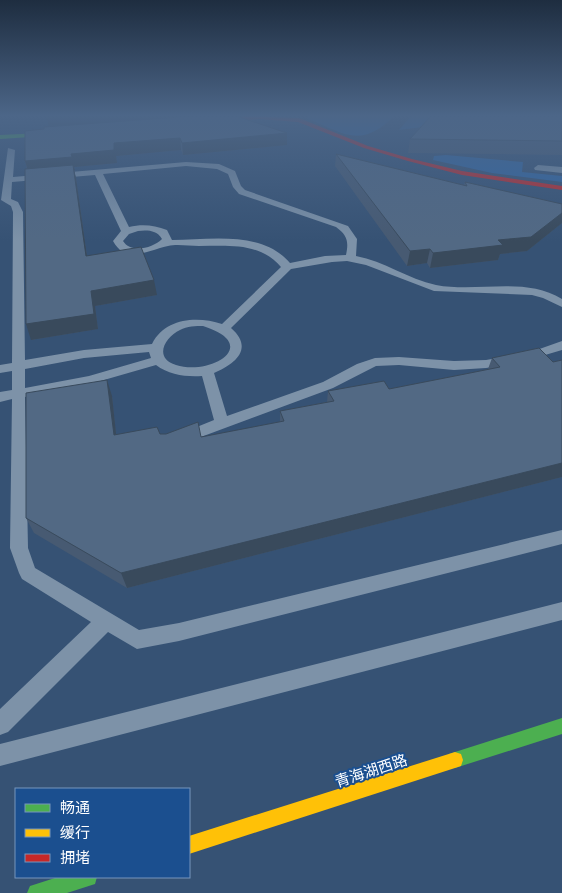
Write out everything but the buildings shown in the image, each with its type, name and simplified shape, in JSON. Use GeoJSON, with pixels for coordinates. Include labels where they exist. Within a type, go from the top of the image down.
{"type":"FeatureCollection","features":[{"type":"Feature","properties":{"kind":"street"},"geometry":{"type":"LineString","coordinates":[[402,158],[462,172],[562,188]]}},
{"type":"Feature","properties":{"kind":"street","name":"青海湖西路"},"geometry":{"type":"LineString","coordinates":[[190,845],[562,726]]}},
{"type":"Feature","properties":{"kind":"street"},"geometry":{"type":"LineString","coordinates":[[37,893],[85,878]]}},
{"type":"Feature","properties":{"kind":"lane"},"geometry":{"type":"LineString","coordinates":[[10,158],[6,200],[15,204],[18,212],[19,548],[28,573],[137,640],[180,632],[562,537]]}},
{"type":"Feature","properties":{"kind":"lane"},"geometry":{"type":"LineString","coordinates":[[8,180],[186,164],[218,167],[232,173],[237,187],[242,192],[339,225],[348,230],[353,236],[354,245],[350,258]]}},
{"type":"Feature","properties":{"kind":"lane"},"geometry":{"type":"LineString","coordinates":[[538,168],[562,170]]}},
{"type":"Feature","properties":{"kind":"lane"},"geometry":{"type":"LineString","coordinates":[[98,172],[126,232]]}},
{"type":"Feature","properties":{"kind":"lane"},"geometry":{"type":"LineString","coordinates":[[165,243],[166,235],[158,230],[145,228],[126,232],[119,237],[118,241],[119,245],[130,251],[154,249],[165,243],[246,242],[258,246],[283,261],[287,267]]}},
{"type":"Feature","properties":{"kind":"lane"},"geometry":{"type":"LineString","coordinates":[[224,328],[287,267],[339,258],[350,258],[371,264],[432,287],[469,292],[527,292],[545,295],[562,304]]}},
{"type":"Feature","properties":{"kind":"lane"},"geometry":{"type":"LineString","coordinates":[[204,322],[224,328],[234,336],[238,343],[236,352],[230,360],[220,366],[207,371],[179,371],[167,367],[157,354],[159,339],[178,326],[204,322]]}},
{"type":"Feature","properties":{"kind":"lane"},"geometry":{"type":"LineString","coordinates":[[169,444],[222,422],[313,390],[342,378],[355,369],[373,363],[386,361],[441,365],[486,363],[528,357],[562,345]]}},
{"type":"Feature","properties":{"kind":"lane"},"geometry":{"type":"LineString","coordinates":[[0,369],[84,354],[157,354]]}},
{"type":"Feature","properties":{"kind":"lane"},"geometry":{"type":"LineString","coordinates":[[0,397],[90,380],[157,354]]}},
{"type":"Feature","properties":{"kind":"lane"},"geometry":{"type":"LineString","coordinates":[[207,371],[222,422]]}},
{"type":"Feature","properties":{"kind":"lane"},"geometry":{"type":"LineString","coordinates":[[0,755],[562,611]]}},
{"type":"Feature","properties":{"kind":"lane"},"geometry":{"type":"LineString","coordinates":[[0,724],[106,621]]}},
{"type":"Feature","properties":{"kind":"shaded area"},"geometry":{"type":"Polygon","coordinates":[[[434,158],[475,158],[523,162],[522,172],[562,176],[562,182],[492,173],[433,160],[434,158]]]}},
{"type":"Feature","properties":{"kind":"traffic: fast"},"geometry":{"type":"LineString","coordinates":[[455,760],[562,726]]}},
{"type":"Feature","properties":{"kind":"traffic: fast"},"geometry":{"type":"LineString","coordinates":[[37,893],[85,878]]}},
{"type":"Feature","properties":{"kind":"traffic: slow"},"geometry":{"type":"LineString","coordinates":[[190,845],[455,760]]}},
{"type":"Feature","properties":{"kind":"traffic: jam"},"geometry":{"type":"LineString","coordinates":[[402,158],[462,173],[562,188]]}}]}
